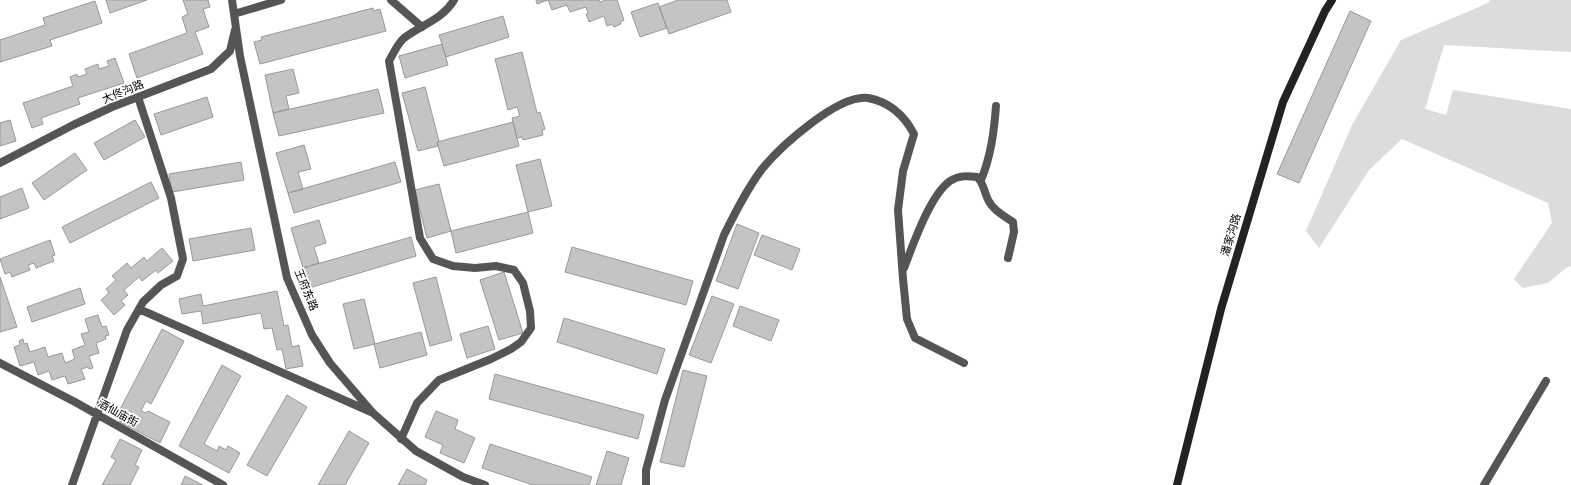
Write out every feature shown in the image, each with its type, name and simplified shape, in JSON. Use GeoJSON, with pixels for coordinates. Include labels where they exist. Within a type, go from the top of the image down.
{"type":"FeatureCollection","features":[{"type":"Feature","properties":{"kind":"street","name":"王府东路"},"geometry":{"type":"LineString","coordinates":[[232,0],[240,56],[287,278],[312,335],[326,358],[373,413],[401,439],[416,451],[463,477],[485,485]]}},
{"type":"Feature","properties":{"kind":"street"},"geometry":{"type":"LineString","coordinates":[[234,14],[281,0]]}},
{"type":"Feature","properties":{"kind":"street"},"geometry":{"type":"LineString","coordinates":[[391,0],[422,27]]}},
{"type":"Feature","properties":{"kind":"street"},"geometry":{"type":"LineString","coordinates":[[401,439],[417,403],[439,380],[491,359],[511,349],[521,342],[531,328],[530,312],[523,283],[514,270],[496,266],[475,268],[453,266],[433,259],[420,238],[389,62],[403,39],[440,15],[451,5],[454,0]]}},
{"type":"Feature","properties":{"kind":"street","name":"潘家沟路"},"geometry":{"type":"LineString","coordinates":[[1177,485],[1221,309],[1283,102],[1332,0]]}},
{"type":"Feature","properties":{"kind":"street","name":"大佟沟路"},"geometry":{"type":"LineString","coordinates":[[0,163],[73,125],[138,97],[211,70],[230,51],[236,28]]}},
{"type":"Feature","properties":{"kind":"street"},"geometry":{"type":"LineString","coordinates":[[72,485],[127,330],[143,302],[161,285],[177,276],[183,259],[171,198],[138,97]]}},
{"type":"Feature","properties":{"kind":"street"},"geometry":{"type":"LineString","coordinates":[[646,485],[646,470],[665,400],[724,235],[736,212],[761,170],[781,147],[816,119],[848,102],[867,98],[888,104],[908,123],[914,134],[903,171],[898,210],[907,319],[915,338],[964,363]]}},
{"type":"Feature","properties":{"kind":"street"},"geometry":{"type":"LineString","coordinates":[[996,106],[993,139],[986,169],[981,180],[990,205],[1013,222],[1014,232],[1008,258]]}},
{"type":"Feature","properties":{"kind":"street"},"geometry":{"type":"LineString","coordinates":[[902,272],[929,210],[941,189],[951,180],[963,176],[978,177],[981,180]]}},
{"type":"Feature","properties":{"kind":"street"},"geometry":{"type":"LineString","coordinates":[[139,309],[373,413]]}},
{"type":"Feature","properties":{"kind":"street","name":"酒仙庙街"},"geometry":{"type":"LineString","coordinates":[[0,362],[98,414],[223,485]]}},
{"type":"Feature","properties":{"kind":"street"},"geometry":{"type":"LineString","coordinates":[[1484,485],[1546,381]]}},
{"type":"Feature","properties":{"kind":"shaded area"},"geometry":{"type":"Polygon","coordinates":[[[1490,0],[1571,0],[1571,52],[1444,45],[1425,109],[1446,115],[1453,90],[1571,109],[1571,266],[1566,268],[1548,283],[1523,288],[1514,279],[1552,223],[1548,203],[1402,139],[1369,170],[1319,248],[1306,231],[1352,125],[1401,40],[1488,3],[1490,0]]]}},
{"type":"Feature","properties":{"kind":"building"},"geometry":{"type":"Polygon","coordinates":[[[106,0],[147,0],[110,13],[106,0]]]}},
{"type":"Feature","properties":{"kind":"building"},"geometry":{"type":"Polygon","coordinates":[[[183,0],[208,0],[210,7],[203,9],[209,27],[195,32],[203,54],[137,78],[129,54],[187,33],[182,17],[188,14],[183,0]]]}},
{"type":"Feature","properties":{"kind":"building"},"geometry":{"type":"Polygon","coordinates":[[[536,0],[548,0],[537,4],[536,0]]]}},
{"type":"Feature","properties":{"kind":"building"},"geometry":{"type":"Polygon","coordinates":[[[548,0],[599,0],[600,2],[605,0],[617,0],[624,20],[620,22],[621,24],[614,27],[612,24],[607,26],[604,16],[589,22],[586,14],[588,13],[586,7],[570,12],[567,5],[552,10],[548,0]]]}},
{"type":"Feature","properties":{"kind":"building"},"geometry":{"type":"Polygon","coordinates":[[[678,0],[727,0],[731,12],[669,34],[659,7],[678,0]]]}},
{"type":"Feature","properties":{"kind":"building"},"geometry":{"type":"Polygon","coordinates":[[[95,1],[102,23],[50,40],[52,46],[0,62],[0,40],[45,25],[43,18],[95,1]]]}},
{"type":"Feature","properties":{"kind":"building"},"geometry":{"type":"Polygon","coordinates":[[[658,3],[667,28],[640,37],[631,12],[658,3]]]}},
{"type":"Feature","properties":{"kind":"building"},"geometry":{"type":"Polygon","coordinates":[[[373,8],[373,11],[380,9],[386,31],[260,64],[254,42],[262,40],[261,37],[373,8]]]}},
{"type":"Feature","properties":{"kind":"building"},"geometry":{"type":"Polygon","coordinates":[[[1350,11],[1371,21],[1299,183],[1277,174],[1350,11]]]}},
{"type":"Feature","properties":{"kind":"building"},"geometry":{"type":"Polygon","coordinates":[[[503,16],[509,37],[446,57],[439,35],[503,16]]]}},
{"type":"Feature","properties":{"kind":"building"},"geometry":{"type":"Polygon","coordinates":[[[442,44],[448,65],[405,78],[399,56],[442,44]]]}},
{"type":"Feature","properties":{"kind":"building"},"geometry":{"type":"Polygon","coordinates":[[[522,52],[537,113],[540,112],[545,129],[542,130],[543,135],[523,140],[522,137],[517,138],[512,118],[520,116],[517,107],[508,110],[495,59],[522,52]]]}},
{"type":"Feature","properties":{"kind":"building"},"geometry":{"type":"Polygon","coordinates":[[[115,58],[124,83],[78,98],[80,104],[41,118],[43,124],[32,128],[23,103],[73,86],[70,77],[77,74],[78,77],[87,74],[85,69],[98,64],[99,69],[109,66],[107,61],[115,58]]]}},
{"type":"Feature","properties":{"kind":"building"},"geometry":{"type":"Polygon","coordinates":[[[293,69],[299,93],[286,96],[289,109],[273,113],[265,75],[293,69]]]}},
{"type":"Feature","properties":{"kind":"building"},"geometry":{"type":"Polygon","coordinates":[[[425,87],[439,141],[437,142],[438,146],[418,151],[402,93],[425,87]]]}},
{"type":"Feature","properties":{"kind":"building"},"geometry":{"type":"Polygon","coordinates":[[[378,89],[384,113],[279,136],[273,113],[378,89]]]}},
{"type":"Feature","properties":{"kind":"building"},"geometry":{"type":"Polygon","coordinates":[[[207,97],[213,117],[161,135],[154,114],[207,97]]]}},
{"type":"Feature","properties":{"kind":"building"},"geometry":{"type":"Polygon","coordinates":[[[10,120],[16,141],[0,146],[0,123],[10,120]]]}},
{"type":"Feature","properties":{"kind":"building"},"geometry":{"type":"Polygon","coordinates":[[[135,120],[145,137],[104,160],[94,143],[135,120]]]}},
{"type":"Feature","properties":{"kind":"building"},"geometry":{"type":"Polygon","coordinates":[[[513,122],[519,146],[444,166],[437,142],[513,122]]]}},
{"type":"Feature","properties":{"kind":"building"},"geometry":{"type":"Polygon","coordinates":[[[304,145],[311,169],[298,172],[303,189],[288,193],[276,153],[304,145]]]}},
{"type":"Feature","properties":{"kind":"building"},"geometry":{"type":"Polygon","coordinates":[[[75,153],[87,170],[44,200],[32,183],[75,153]]]}},
{"type":"Feature","properties":{"kind":"building"},"geometry":{"type":"Polygon","coordinates":[[[540,159],[552,206],[528,212],[516,165],[540,159]]]}},
{"type":"Feature","properties":{"kind":"building"},"geometry":{"type":"Polygon","coordinates":[[[241,162],[244,180],[172,192],[169,174],[241,162]]]}},
{"type":"Feature","properties":{"kind":"building"},"geometry":{"type":"Polygon","coordinates":[[[395,162],[401,182],[294,213],[288,193],[395,162]]]}},
{"type":"Feature","properties":{"kind":"building"},"geometry":{"type":"Polygon","coordinates":[[[151,182],[159,198],[70,243],[62,227],[151,182]]]}},
{"type":"Feature","properties":{"kind":"building"},"geometry":{"type":"Polygon","coordinates":[[[439,184],[451,231],[427,238],[415,190],[439,184]]]}},
{"type":"Feature","properties":{"kind":"building"},"geometry":{"type":"Polygon","coordinates":[[[22,188],[29,208],[0,219],[0,197],[22,188]]]}},
{"type":"Feature","properties":{"kind":"building"},"geometry":{"type":"Polygon","coordinates":[[[528,212],[533,233],[456,253],[451,231],[528,212]]]}},
{"type":"Feature","properties":{"kind":"building"},"geometry":{"type":"Polygon","coordinates":[[[319,220],[326,243],[314,247],[319,263],[303,268],[291,228],[319,220]]]}},
{"type":"Feature","properties":{"kind":"building"},"geometry":{"type":"Polygon","coordinates":[[[737,224],[759,233],[738,289],[716,281],[737,224]]]}},
{"type":"Feature","properties":{"kind":"building"},"geometry":{"type":"Polygon","coordinates":[[[251,228],[255,250],[193,261],[189,239],[251,228]]]}},
{"type":"Feature","properties":{"kind":"building"},"geometry":{"type":"Polygon","coordinates":[[[762,235],[800,249],[792,270],[754,255],[762,235]]]}},
{"type":"Feature","properties":{"kind":"building"},"geometry":{"type":"Polygon","coordinates":[[[411,237],[416,256],[309,288],[303,268],[411,237]]]}},
{"type":"Feature","properties":{"kind":"building"},"geometry":{"type":"Polygon","coordinates":[[[50,240],[55,255],[52,256],[54,261],[36,268],[34,263],[28,265],[30,270],[12,277],[10,272],[5,274],[0,259],[50,240]]]}},
{"type":"Feature","properties":{"kind":"building"},"geometry":{"type":"Polygon","coordinates":[[[572,247],[693,281],[686,305],[565,272],[572,247]]]}},
{"type":"Feature","properties":{"kind":"building"},"geometry":{"type":"Polygon","coordinates":[[[162,248],[173,261],[158,273],[156,270],[142,281],[139,277],[124,290],[128,295],[121,301],[125,305],[114,315],[101,300],[109,293],[106,289],[116,280],[112,276],[127,263],[131,268],[144,257],[147,261],[162,248]]]}},
{"type":"Feature","properties":{"kind":"building"},"geometry":{"type":"Polygon","coordinates":[[[504,272],[523,333],[499,340],[480,280],[504,272]]]}},
{"type":"Feature","properties":{"kind":"building"},"geometry":{"type":"Polygon","coordinates":[[[0,277],[17,327],[0,332],[0,277]]]}},
{"type":"Feature","properties":{"kind":"building"},"geometry":{"type":"Polygon","coordinates":[[[436,277],[452,340],[430,346],[413,283],[436,277]]]}},
{"type":"Feature","properties":{"kind":"building"},"geometry":{"type":"Polygon","coordinates":[[[80,288],[85,304],[32,322],[27,307],[80,288]]]}},
{"type":"Feature","properties":{"kind":"building"},"geometry":{"type":"Polygon","coordinates":[[[277,291],[284,326],[288,325],[292,347],[299,345],[303,366],[286,369],[282,349],[277,350],[272,328],[264,329],[261,313],[203,324],[201,311],[182,314],[179,299],[201,294],[203,306],[277,291]]]}},
{"type":"Feature","properties":{"kind":"building"},"geometry":{"type":"Polygon","coordinates":[[[712,296],[734,304],[711,363],[689,355],[712,296]]]}},
{"type":"Feature","properties":{"kind":"building"},"geometry":{"type":"Polygon","coordinates":[[[364,299],[375,344],[354,349],[343,304],[364,299]]]}},
{"type":"Feature","properties":{"kind":"building"},"geometry":{"type":"Polygon","coordinates":[[[740,306],[779,320],[771,341],[733,326],[740,306]]]}},
{"type":"Feature","properties":{"kind":"building"},"geometry":{"type":"Polygon","coordinates":[[[98,315],[102,327],[106,326],[109,335],[105,336],[106,339],[96,343],[99,353],[89,356],[93,368],[89,369],[88,367],[81,369],[85,379],[68,384],[65,376],[52,380],[49,371],[38,375],[34,362],[20,366],[14,347],[20,345],[19,341],[23,339],[24,344],[27,343],[30,352],[45,347],[48,357],[62,353],[65,363],[75,359],[72,350],[85,345],[81,334],[89,332],[85,319],[98,315]]]}},
{"type":"Feature","properties":{"kind":"building"},"geometry":{"type":"Polygon","coordinates":[[[564,318],[665,349],[657,374],[557,342],[564,318]]]}},
{"type":"Feature","properties":{"kind":"building"},"geometry":{"type":"Polygon","coordinates":[[[488,326],[495,349],[467,358],[460,334],[488,326]]]}},
{"type":"Feature","properties":{"kind":"building"},"geometry":{"type":"Polygon","coordinates":[[[162,329],[184,341],[151,404],[146,401],[141,411],[146,413],[148,411],[170,422],[160,443],[120,422],[117,415],[162,329]]]}},
{"type":"Feature","properties":{"kind":"building"},"geometry":{"type":"Polygon","coordinates":[[[421,332],[427,355],[380,368],[374,344],[421,332]]]}},
{"type":"Feature","properties":{"kind":"building"},"geometry":{"type":"Polygon","coordinates":[[[222,365],[241,376],[204,444],[217,451],[219,446],[226,450],[228,446],[240,453],[229,473],[179,446],[222,365]]]}},
{"type":"Feature","properties":{"kind":"building"},"geometry":{"type":"Polygon","coordinates":[[[683,370],[707,376],[684,467],[660,462],[683,370]]]}},
{"type":"Feature","properties":{"kind":"building"},"geometry":{"type":"Polygon","coordinates":[[[495,374],[644,415],[638,439],[489,399],[495,374]]]}},
{"type":"Feature","properties":{"kind":"building"},"geometry":{"type":"Polygon","coordinates":[[[287,395],[307,407],[267,476],[247,465],[287,395]]]}},
{"type":"Feature","properties":{"kind":"building"},"geometry":{"type":"Polygon","coordinates":[[[436,411],[458,420],[455,429],[475,438],[464,463],[440,453],[443,445],[425,437],[436,411]]]}},
{"type":"Feature","properties":{"kind":"building"},"geometry":{"type":"Polygon","coordinates":[[[349,431],[369,443],[345,485],[318,485],[349,431]]]}},
{"type":"Feature","properties":{"kind":"building"},"geometry":{"type":"Polygon","coordinates":[[[120,439],[142,450],[135,465],[139,467],[130,485],[102,485],[116,460],[111,457],[120,439]]]}},
{"type":"Feature","properties":{"kind":"building"},"geometry":{"type":"Polygon","coordinates":[[[490,444],[592,477],[589,485],[533,485],[482,468],[490,444]]]}},
{"type":"Feature","properties":{"kind":"building"},"geometry":{"type":"Polygon","coordinates":[[[607,451],[629,458],[621,485],[596,485],[607,451]]]}},
{"type":"Feature","properties":{"kind":"building"},"geometry":{"type":"Polygon","coordinates":[[[407,469],[427,480],[425,485],[398,485],[407,469]]]}},
{"type":"Feature","properties":{"kind":"building"},"geometry":{"type":"Polygon","coordinates":[[[185,476],[203,485],[181,485],[185,476]]]}}]}
